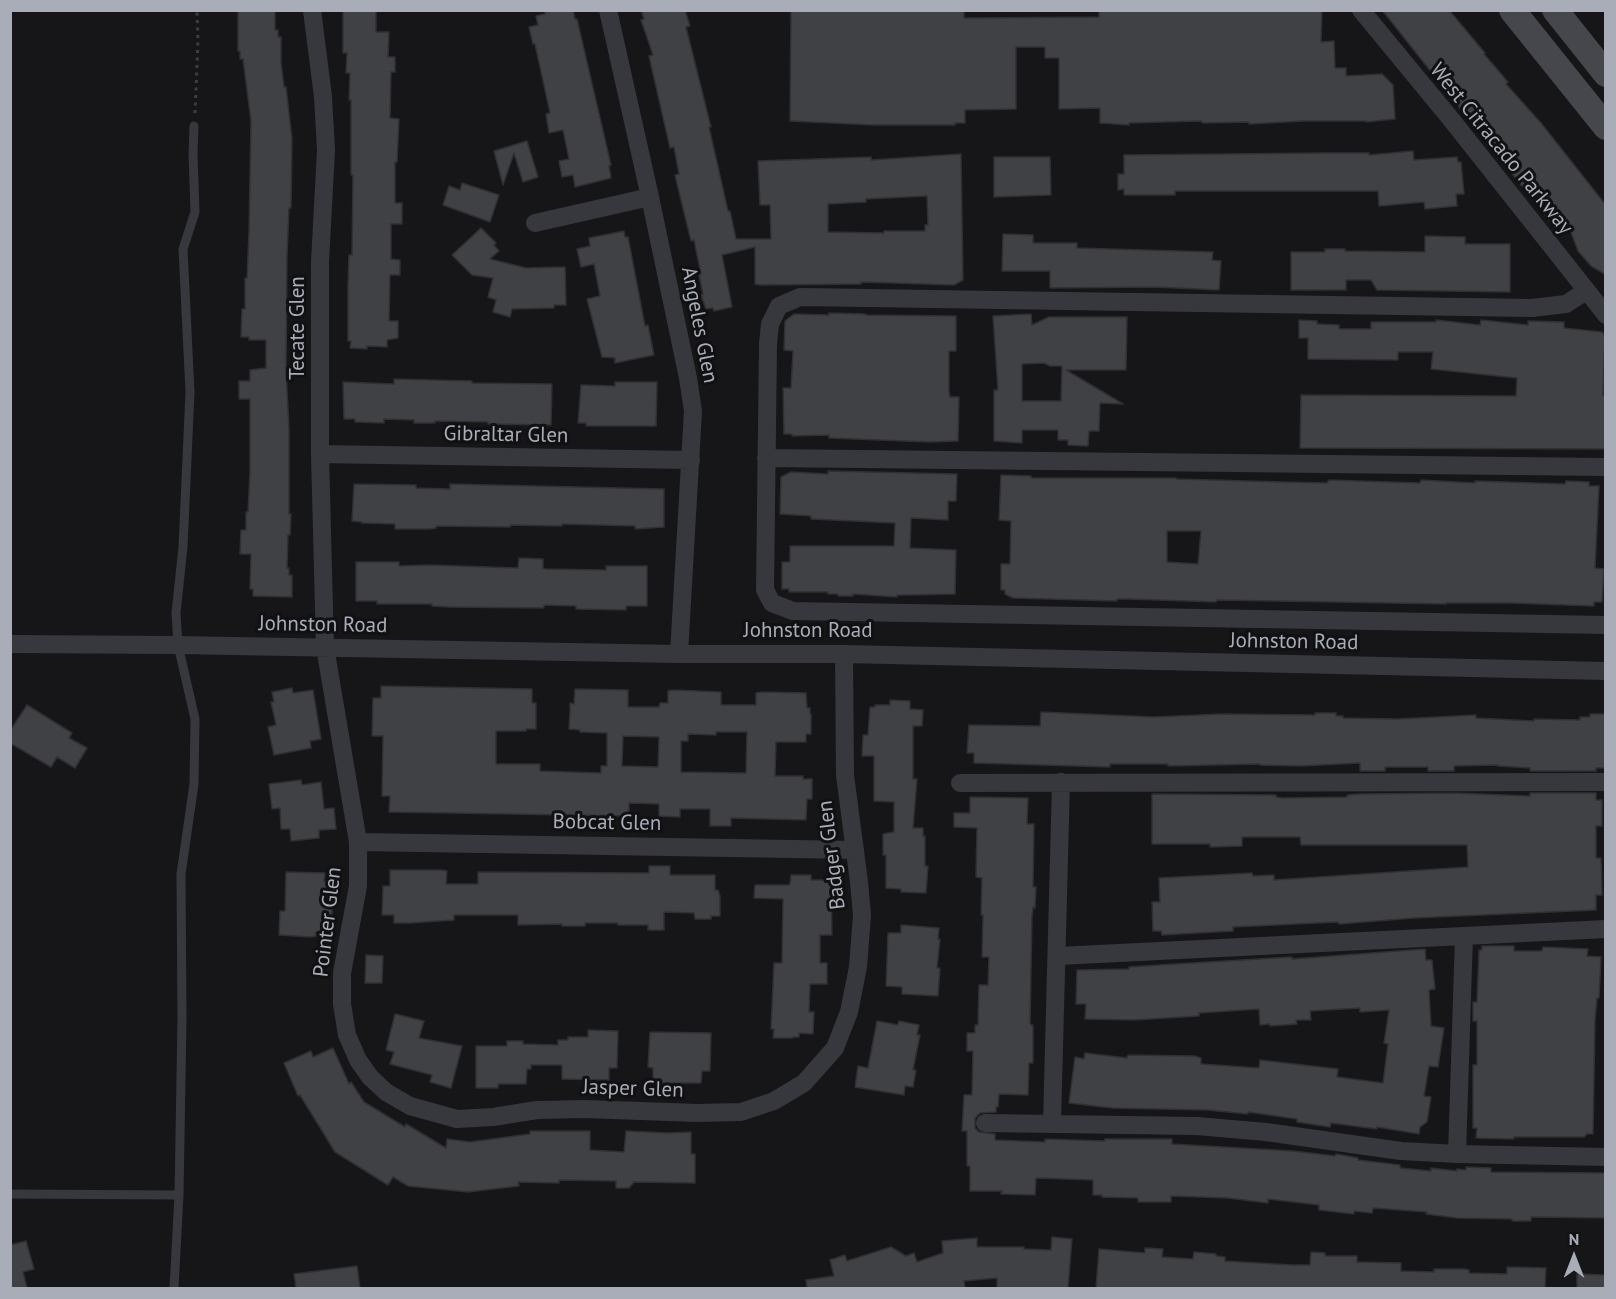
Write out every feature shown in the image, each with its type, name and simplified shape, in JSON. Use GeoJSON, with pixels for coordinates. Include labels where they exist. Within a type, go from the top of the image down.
{"type":"FeatureCollection","features":[{"type":"Feature","properties":{"kind":"main road"},"geometry":{"type":"LineString","coordinates":[[1512,10],[1605,127]]}},
{"type":"Feature","properties":{"kind":"main road"},"geometry":{"type":"LineString","coordinates":[[1555,10],[1605,74]]}},
{"type":"Feature","properties":{"kind":"street","name":"Tecate Glen"},"geometry":{"type":"LineString","coordinates":[[312,10],[323,97],[326,150],[320,262],[320,454],[325,647]]}},
{"type":"Feature","properties":{"kind":"street","name":"Angeles Glen"},"geometry":{"type":"LineString","coordinates":[[608,10],[650,197],[693,411],[679,654]]}},
{"type":"Feature","properties":{"kind":"street","name":"West Citracado Parkway"},"geometry":{"type":"LineString","coordinates":[[1361,10],[1450,118],[1605,315]]}},
{"type":"Feature","properties":{"kind":"street"},"geometry":{"type":"LineString","coordinates":[[535,223],[650,197]]}},
{"type":"Feature","properties":{"kind":"street"},"geometry":{"type":"LineString","coordinates":[[1586,291],[1566,304],[1532,308],[800,297],[779,306],[770,324],[766,458],[1605,467]]}},
{"type":"Feature","properties":{"kind":"street","name":"Gibraltar Glen"},"geometry":{"type":"LineString","coordinates":[[320,454],[691,460]]}},
{"type":"Feature","properties":{"kind":"street","name":"Johnston Road"},"geometry":{"type":"LineString","coordinates":[[766,458],[765,590],[772,603],[793,611],[1605,625]]}},
{"type":"Feature","properties":{"kind":"street","name":"Johnston Road"},"geometry":{"type":"LineString","coordinates":[[10,644],[679,654],[844,654],[1605,671]]}},
{"type":"Feature","properties":{"kind":"street","name":"Pointer Glen"},"geometry":{"type":"LineString","coordinates":[[325,647],[358,842],[358,886],[342,973],[342,1004],[347,1035],[358,1060],[370,1077],[386,1092],[410,1106]]}},
{"type":"Feature","properties":{"kind":"street","name":"Badger Glen"},"geometry":{"type":"LineString","coordinates":[[835,1048],[849,1012],[858,967],[862,915],[845,775],[844,654]]}},
{"type":"Feature","properties":{"kind":"street"},"geometry":{"type":"LineString","coordinates":[[1052,1123],[1061,782]]}},
{"type":"Feature","properties":{"kind":"street"},"geometry":{"type":"LineString","coordinates":[[960,783],[1605,782]]}},
{"type":"Feature","properties":{"kind":"street","name":"Bobcat Glen"},"geometry":{"type":"LineString","coordinates":[[358,842],[855,850]]}},
{"type":"Feature","properties":{"kind":"street"},"geometry":{"type":"LineString","coordinates":[[1058,956],[1605,929]]}},
{"type":"Feature","properties":{"kind":"street"},"geometry":{"type":"LineString","coordinates":[[1457,1154],[1464,936]]}},
{"type":"Feature","properties":{"kind":"street","name":"Jasper Glen"},"geometry":{"type":"LineString","coordinates":[[410,1106],[457,1119],[493,1117],[537,1110],[741,1112],[774,1101],[804,1083],[835,1048]]}},
{"type":"Feature","properties":{"kind":"street"},"geometry":{"type":"LineString","coordinates":[[985,1123],[1197,1126],[1266,1132],[1401,1150],[1457,1154],[1605,1157]]}},
{"type":"Feature","properties":{"kind":"lane"},"geometry":{"type":"LineString","coordinates":[[174,1288],[179,1195],[182,1019],[181,874],[194,784],[195,719],[178,645],[176,613],[183,547],[190,392],[183,249],[195,212],[192,154],[194,126]]}},
{"type":"Feature","properties":{"kind":"lane"},"geometry":{"type":"LineString","coordinates":[[10,1194],[179,1195]]}},
{"type":"Feature","properties":{"kind":"path"},"geometry":{"type":"LineString","coordinates":[[194,126],[198,41],[197,10]]}},
{"type":"Feature","properties":{"kind":"building"},"geometry":{"type":"Polygon","coordinates":[[[238,10],[275,10],[275,30],[278,30],[278,37],[281,37],[281,62],[292,139],[291,208],[289,208],[287,255],[286,371],[289,428],[289,514],[291,514],[287,568],[289,568],[289,575],[292,575],[292,597],[253,596],[253,589],[250,589],[251,554],[240,554],[241,530],[246,530],[246,512],[248,512],[250,399],[239,399],[239,381],[250,381],[250,370],[266,368],[266,340],[249,340],[249,337],[241,337],[242,309],[245,309],[245,278],[247,278],[251,121],[243,59],[240,59],[240,51],[238,51],[238,10]]]}},
{"type":"Feature","properties":{"kind":"building"},"geometry":{"type":"Polygon","coordinates":[[[343,10],[376,10],[376,32],[389,32],[388,57],[395,57],[395,72],[391,72],[390,118],[399,119],[397,162],[395,162],[395,203],[402,203],[402,224],[391,224],[391,259],[400,260],[400,275],[390,275],[389,321],[398,321],[398,338],[387,340],[387,347],[350,348],[351,341],[348,341],[353,175],[351,175],[350,73],[346,73],[347,53],[343,53],[343,10]]]}},
{"type":"Feature","properties":{"kind":"building"},"geometry":{"type":"Polygon","coordinates":[[[545,10],[573,10],[575,19],[577,19],[611,165],[609,166],[611,178],[575,187],[573,175],[562,177],[559,161],[569,159],[563,130],[549,133],[546,114],[550,113],[529,27],[538,25],[536,16],[545,14],[545,10]]]}},
{"type":"Feature","properties":{"kind":"building"},"geometry":{"type":"Polygon","coordinates":[[[641,10],[685,10],[690,26],[686,27],[736,239],[771,239],[770,205],[760,205],[758,161],[871,157],[871,160],[961,154],[963,280],[954,285],[861,282],[861,284],[760,285],[755,284],[755,247],[722,255],[732,307],[714,311],[713,308],[706,309],[701,295],[703,294],[699,275],[701,274],[694,240],[691,241],[675,175],[679,174],[674,147],[670,148],[649,56],[653,55],[641,20],[644,19],[641,10]],[[927,196],[866,199],[866,202],[828,204],[828,232],[925,231],[925,225],[928,225],[927,196]]]}},
{"type":"Feature","properties":{"kind":"building"},"geometry":{"type":"Polygon","coordinates":[[[791,10],[964,10],[964,18],[1099,17],[1099,10],[1322,10],[1321,42],[1334,41],[1335,68],[1346,68],[1346,76],[1382,74],[1393,85],[1395,119],[1366,122],[1303,121],[1249,124],[1249,122],[1203,123],[1201,121],[1129,123],[1129,125],[1100,123],[1100,108],[1059,109],[1059,58],[1045,58],[1045,47],[1016,47],[1016,109],[965,110],[965,123],[955,123],[955,125],[873,125],[790,121],[791,10]]]}},
{"type":"Feature","properties":{"kind":"building"},"geometry":{"type":"Polygon","coordinates":[[[1382,10],[1449,10],[1508,82],[1506,84],[1541,123],[1605,204],[1605,274],[1591,266],[1578,251],[1568,224],[1561,230],[1555,223],[1553,225],[1382,10]]]}},
{"type":"Feature","properties":{"kind":"building"},"geometry":{"type":"Polygon","coordinates":[[[527,141],[538,177],[523,182],[514,153],[503,185],[494,151],[527,141]]]}},
{"type":"Feature","properties":{"kind":"building"},"geometry":{"type":"Polygon","coordinates":[[[1413,151],[1414,160],[1457,157],[1458,162],[1461,162],[1464,194],[1456,194],[1457,206],[1425,209],[1424,202],[1379,206],[1378,191],[1175,191],[1175,195],[1124,195],[1124,189],[1118,190],[1118,174],[1124,174],[1124,155],[1369,153],[1369,155],[1413,151]]]}},
{"type":"Feature","properties":{"kind":"building"},"geometry":{"type":"Polygon","coordinates":[[[994,157],[1050,157],[1051,195],[994,197],[994,157]]]}},
{"type":"Feature","properties":{"kind":"building"},"geometry":{"type":"Polygon","coordinates":[[[462,183],[499,195],[490,222],[443,205],[449,186],[460,190],[462,183]]]}},
{"type":"Feature","properties":{"kind":"building"},"geometry":{"type":"Polygon","coordinates":[[[481,228],[496,243],[494,245],[499,251],[490,259],[526,268],[565,267],[566,305],[554,305],[554,308],[512,309],[510,317],[493,312],[496,300],[488,297],[493,278],[472,275],[452,255],[481,228]]]}},
{"type":"Feature","properties":{"kind":"building"},"geometry":{"type":"Polygon","coordinates":[[[624,231],[625,237],[628,237],[645,326],[648,325],[654,355],[615,363],[615,358],[602,357],[587,299],[600,296],[594,264],[581,267],[577,249],[590,246],[589,238],[624,231]]]}},
{"type":"Feature","properties":{"kind":"building"},"geometry":{"type":"Polygon","coordinates":[[[1003,234],[1033,235],[1033,243],[1077,243],[1077,248],[1213,252],[1212,260],[1221,261],[1219,290],[1155,287],[1050,288],[1050,271],[1002,271],[1003,234]]]}},
{"type":"Feature","properties":{"kind":"building"},"geometry":{"type":"Polygon","coordinates":[[[1425,236],[1465,237],[1465,244],[1510,244],[1510,292],[1377,290],[1371,280],[1346,280],[1346,290],[1291,290],[1291,252],[1325,252],[1325,249],[1345,249],[1345,251],[1425,252],[1425,236]]]}},
{"type":"Feature","properties":{"kind":"building"},"geometry":{"type":"Polygon","coordinates":[[[829,313],[956,316],[956,351],[949,351],[949,392],[950,397],[959,397],[958,441],[829,438],[829,435],[792,436],[792,434],[784,434],[783,388],[791,388],[793,351],[784,350],[785,321],[794,314],[829,315],[829,313]]]}},
{"type":"Feature","properties":{"kind":"building"},"geometry":{"type":"Polygon","coordinates":[[[1031,314],[1032,325],[1049,317],[1127,317],[1126,370],[1066,370],[1123,404],[1100,403],[1099,431],[1089,431],[1088,446],[1068,445],[1068,440],[1058,440],[1058,430],[1022,430],[1022,443],[994,441],[994,390],[998,390],[993,316],[1031,314]],[[1044,363],[1022,364],[1022,401],[1061,401],[1062,366],[1050,366],[1044,363]]]}},
{"type":"Feature","properties":{"kind":"building"},"geometry":{"type":"Polygon","coordinates":[[[1299,320],[1339,325],[1339,329],[1371,329],[1371,322],[1436,322],[1436,320],[1480,325],[1481,320],[1528,325],[1528,321],[1564,322],[1564,328],[1602,332],[1605,336],[1603,395],[1605,395],[1605,449],[1300,448],[1301,395],[1516,396],[1517,378],[1431,369],[1433,352],[1398,352],[1398,360],[1308,359],[1308,338],[1299,338],[1299,320]]]}},
{"type":"Feature","properties":{"kind":"building"},"geometry":{"type":"Polygon","coordinates":[[[394,379],[552,384],[551,425],[435,421],[435,423],[414,423],[414,420],[384,419],[384,423],[355,422],[355,419],[344,419],[343,382],[394,384],[394,379]]]}},
{"type":"Feature","properties":{"kind":"building"},"geometry":{"type":"Polygon","coordinates":[[[615,382],[657,382],[656,426],[586,426],[586,423],[578,423],[581,385],[615,386],[615,382]]]}},
{"type":"Feature","properties":{"kind":"building"},"geometry":{"type":"Polygon","coordinates":[[[828,471],[957,474],[956,501],[948,501],[948,520],[911,518],[910,548],[956,550],[955,594],[897,595],[897,597],[853,594],[853,596],[838,596],[838,594],[828,594],[828,592],[789,592],[789,589],[782,589],[782,562],[790,562],[790,546],[894,546],[895,523],[811,519],[811,516],[780,514],[781,477],[791,472],[828,474],[828,471]]]}},
{"type":"Feature","properties":{"kind":"building"},"geometry":{"type":"Polygon","coordinates":[[[1001,475],[1031,476],[1031,478],[1176,478],[1327,483],[1329,480],[1420,483],[1421,480],[1475,483],[1475,481],[1565,484],[1566,481],[1589,482],[1589,486],[1599,486],[1595,568],[1604,569],[1602,602],[1594,602],[1594,606],[1511,603],[1217,600],[1216,602],[1013,598],[1005,594],[1005,590],[1001,590],[1001,564],[1010,564],[1011,521],[999,520],[1001,475]],[[1167,531],[1167,562],[1198,564],[1201,531],[1167,531]]]}},
{"type":"Feature","properties":{"kind":"building"},"geometry":{"type":"Polygon","coordinates":[[[354,484],[416,485],[416,488],[450,489],[450,484],[664,489],[664,527],[635,529],[635,526],[562,524],[562,526],[436,526],[430,529],[395,529],[395,524],[352,521],[354,484]]]}},
{"type":"Feature","properties":{"kind":"building"},"geometry":{"type":"Polygon","coordinates":[[[519,558],[543,559],[545,569],[606,570],[606,566],[647,566],[647,606],[626,606],[626,610],[576,609],[576,606],[544,605],[544,608],[448,607],[432,606],[432,604],[377,604],[377,601],[356,601],[356,562],[399,562],[399,566],[518,568],[519,558]]]}},
{"type":"Feature","properties":{"kind":"building"},"geometry":{"type":"Polygon","coordinates":[[[381,686],[532,689],[532,703],[536,703],[536,729],[496,731],[496,764],[540,764],[540,771],[601,773],[601,766],[607,766],[607,733],[580,732],[580,730],[569,729],[570,703],[574,704],[575,689],[628,690],[628,707],[659,707],[660,703],[668,703],[668,691],[674,690],[721,692],[721,705],[756,705],[756,693],[762,692],[806,693],[807,708],[810,708],[811,714],[811,734],[806,734],[806,742],[776,742],[775,776],[803,776],[803,779],[812,779],[812,799],[807,799],[806,820],[731,818],[731,826],[710,826],[710,809],[680,809],[680,817],[659,816],[659,804],[629,803],[629,816],[389,812],[390,796],[382,796],[383,736],[372,736],[373,698],[381,698],[381,686]],[[716,732],[716,735],[688,734],[688,741],[681,741],[681,772],[746,773],[747,732],[716,732]],[[623,736],[622,766],[658,767],[659,737],[623,736]]]}},
{"type":"Feature","properties":{"kind":"building"},"geometry":{"type":"Polygon","coordinates":[[[292,688],[293,693],[313,690],[321,739],[310,741],[311,748],[274,755],[268,727],[276,725],[271,702],[274,702],[272,692],[292,688]]]}},
{"type":"Feature","properties":{"kind":"building"},"geometry":{"type":"Polygon","coordinates":[[[890,700],[910,701],[910,709],[923,710],[922,726],[913,726],[913,779],[917,779],[913,828],[923,828],[923,836],[925,836],[925,866],[928,866],[926,893],[901,892],[901,889],[886,888],[886,855],[883,855],[883,834],[894,832],[894,802],[874,801],[874,756],[862,756],[863,735],[868,735],[870,707],[890,705],[890,700]]]}},
{"type":"Feature","properties":{"kind":"building"},"geometry":{"type":"Polygon","coordinates":[[[27,705],[72,733],[69,738],[87,748],[75,768],[57,757],[51,767],[10,743],[10,731],[27,705]]]}},
{"type":"Feature","properties":{"kind":"building"},"geometry":{"type":"Polygon","coordinates":[[[1041,712],[1153,717],[1336,713],[1336,716],[1343,716],[1343,718],[1397,719],[1476,715],[1476,718],[1534,721],[1534,719],[1580,720],[1580,717],[1590,717],[1590,714],[1605,714],[1605,768],[1596,768],[1596,771],[1530,771],[1530,768],[1498,765],[1454,766],[1454,771],[1428,771],[1428,767],[1385,767],[1385,771],[1360,771],[1360,763],[1301,766],[1110,764],[1110,767],[974,763],[974,753],[967,753],[969,725],[1040,726],[1041,712]]]}},
{"type":"Feature","properties":{"kind":"building"},"geometry":{"type":"Polygon","coordinates":[[[301,780],[302,785],[321,782],[324,809],[334,808],[336,829],[319,830],[319,838],[291,841],[290,829],[281,829],[280,808],[272,809],[269,784],[301,780]]]}},
{"type":"Feature","properties":{"kind":"building"},"geometry":{"type":"Polygon","coordinates":[[[1454,793],[1530,796],[1530,793],[1596,793],[1596,800],[1602,800],[1602,826],[1596,826],[1596,858],[1601,858],[1602,895],[1596,895],[1596,910],[1414,918],[1339,924],[1338,922],[1233,927],[1233,931],[1162,935],[1161,931],[1153,931],[1152,902],[1160,902],[1159,878],[1252,873],[1253,876],[1274,875],[1274,880],[1468,867],[1467,845],[1301,845],[1300,837],[1242,837],[1242,846],[1152,844],[1152,794],[1276,795],[1282,798],[1454,793]]]}},
{"type":"Feature","properties":{"kind":"building"},"geometry":{"type":"Polygon","coordinates":[[[970,797],[1028,798],[1027,824],[1034,824],[1033,887],[1036,887],[1035,908],[1033,907],[1032,916],[1030,1023],[1033,1025],[1033,1063],[1029,1063],[1028,1095],[999,1094],[996,1112],[980,1113],[975,1118],[975,1128],[979,1132],[995,1134],[995,1140],[1045,1142],[1045,1139],[1105,1141],[1105,1139],[1172,1139],[1172,1144],[1293,1151],[1335,1156],[1336,1154],[1358,1158],[1358,1160],[1400,1165],[1400,1168],[1431,1171],[1431,1168],[1466,1170],[1466,1167],[1491,1168],[1491,1172],[1605,1173],[1605,1218],[1531,1217],[1531,1221],[1512,1221],[1512,1219],[1457,1218],[1426,1214],[1427,1212],[1373,1208],[1372,1213],[1354,1211],[1354,1214],[1319,1210],[1319,1205],[1268,1199],[1268,1203],[1228,1198],[1171,1196],[1171,1202],[1138,1202],[1138,1198],[1093,1195],[1093,1180],[1036,1178],[1035,1195],[1001,1194],[1002,1191],[970,1191],[967,1131],[962,1131],[964,1095],[972,1095],[973,1051],[967,1051],[967,1033],[975,1033],[975,1025],[978,1025],[979,985],[988,985],[989,957],[982,957],[982,878],[976,877],[977,828],[954,827],[954,813],[970,813],[970,797]]]}},
{"type":"Feature","properties":{"kind":"building"},"geometry":{"type":"Polygon","coordinates":[[[649,866],[670,866],[670,875],[715,875],[715,890],[718,890],[720,896],[720,916],[711,916],[711,919],[695,919],[694,913],[664,912],[664,930],[648,930],[648,925],[618,925],[618,923],[585,923],[585,926],[518,925],[518,915],[454,915],[454,920],[394,923],[394,915],[382,915],[383,886],[390,886],[390,870],[441,870],[447,871],[446,884],[478,884],[478,872],[649,873],[649,866]]]}},
{"type":"Feature","properties":{"kind":"building"},"geometry":{"type":"Polygon","coordinates":[[[286,872],[325,873],[324,881],[337,881],[336,902],[332,902],[332,932],[316,932],[316,936],[310,937],[279,935],[280,911],[285,911],[286,872]]]}},
{"type":"Feature","properties":{"kind":"building"},"geometry":{"type":"Polygon","coordinates":[[[791,875],[811,875],[811,880],[831,880],[832,935],[820,935],[820,963],[827,963],[827,984],[810,984],[809,1012],[814,1012],[813,1034],[799,1033],[799,1037],[773,1038],[774,1029],[771,1029],[774,963],[782,963],[783,899],[754,898],[755,885],[788,885],[791,875]]]}},
{"type":"Feature","properties":{"kind":"building"},"geometry":{"type":"Polygon","coordinates":[[[901,925],[939,928],[938,996],[902,994],[902,987],[886,986],[888,933],[901,933],[901,925]]]}},
{"type":"Feature","properties":{"kind":"building"},"geometry":{"type":"Polygon","coordinates":[[[1482,946],[1514,946],[1514,951],[1542,951],[1543,947],[1588,949],[1587,956],[1601,957],[1599,998],[1597,998],[1595,1020],[1593,1134],[1587,1134],[1584,1137],[1476,1138],[1477,1128],[1473,1128],[1473,1065],[1477,1065],[1477,1021],[1473,1021],[1473,1002],[1477,1002],[1479,950],[1482,950],[1482,946]]]}},
{"type":"Feature","properties":{"kind":"building"},"geometry":{"type":"Polygon","coordinates":[[[1425,949],[1426,960],[1432,960],[1435,989],[1429,990],[1431,1026],[1444,1028],[1438,1067],[1429,1066],[1424,1096],[1431,1097],[1427,1122],[1420,1127],[1419,1134],[1331,1123],[1330,1127],[1297,1122],[1297,1119],[1248,1112],[1248,1114],[1207,1110],[1112,1108],[1069,1103],[1075,1057],[1084,1059],[1085,1053],[1127,1058],[1128,1055],[1194,1056],[1201,1058],[1201,1064],[1259,1068],[1260,1060],[1338,1069],[1337,1077],[1383,1083],[1388,1044],[1384,1043],[1389,1010],[1360,1012],[1360,1008],[1310,1011],[1311,1020],[1296,1020],[1297,1024],[1270,1026],[1270,1024],[1260,1025],[1259,1009],[1134,1020],[1085,1019],[1086,1004],[1076,1004],[1077,970],[1129,969],[1129,967],[1292,957],[1292,959],[1425,949]]]}},
{"type":"Feature","properties":{"kind":"building"},"geometry":{"type":"Polygon","coordinates":[[[366,955],[383,956],[382,983],[365,983],[366,955]]]}},
{"type":"Feature","properties":{"kind":"building"},"geometry":{"type":"Polygon","coordinates":[[[395,1014],[424,1021],[419,1038],[462,1046],[451,1088],[430,1082],[432,1075],[390,1064],[394,1052],[386,1050],[395,1014]]]}},
{"type":"Feature","properties":{"kind":"building"},"geometry":{"type":"Polygon","coordinates":[[[877,1021],[898,1025],[899,1021],[919,1025],[917,1035],[920,1035],[913,1070],[916,1070],[913,1087],[905,1086],[904,1095],[855,1087],[858,1066],[868,1068],[877,1021]]]}},
{"type":"Feature","properties":{"kind":"building"},"geometry":{"type":"Polygon","coordinates":[[[588,1030],[618,1031],[617,1068],[609,1068],[609,1080],[562,1079],[562,1065],[531,1065],[531,1069],[527,1069],[526,1084],[498,1084],[498,1088],[476,1088],[476,1046],[507,1046],[507,1041],[558,1045],[558,1040],[568,1040],[568,1037],[588,1037],[588,1030]]]}},
{"type":"Feature","properties":{"kind":"building"},"geometry":{"type":"Polygon","coordinates":[[[650,1032],[711,1033],[710,1071],[702,1071],[701,1083],[653,1083],[653,1068],[648,1067],[650,1032]]]}},
{"type":"Feature","properties":{"kind":"building"},"geometry":{"type":"Polygon","coordinates":[[[333,1048],[349,1084],[351,1082],[364,1102],[446,1148],[447,1139],[470,1142],[530,1134],[530,1131],[590,1131],[590,1150],[624,1152],[626,1131],[691,1132],[691,1154],[695,1154],[695,1183],[634,1182],[629,1188],[616,1188],[616,1181],[559,1180],[559,1183],[518,1182],[519,1186],[468,1192],[408,1186],[393,1177],[388,1185],[335,1152],[300,1095],[298,1096],[284,1063],[311,1051],[313,1057],[333,1048]]]}},
{"type":"Feature","properties":{"kind":"building"},"geometry":{"type":"Polygon","coordinates":[[[1052,1237],[1072,1239],[1068,1288],[997,1288],[997,1278],[964,1281],[965,1288],[807,1288],[806,1280],[834,1276],[830,1260],[845,1255],[847,1261],[891,1247],[906,1256],[914,1253],[917,1262],[943,1253],[942,1241],[977,1238],[977,1247],[1024,1247],[1024,1249],[1051,1250],[1052,1237]]]}},
{"type":"Feature","properties":{"kind":"building"},"geometry":{"type":"Polygon","coordinates":[[[26,1241],[34,1269],[23,1272],[27,1288],[10,1288],[10,1245],[26,1241]]]}},
{"type":"Feature","properties":{"kind":"building"},"geometry":{"type":"Polygon","coordinates":[[[1145,1248],[1163,1249],[1162,1257],[1193,1259],[1194,1252],[1216,1254],[1216,1256],[1225,1257],[1225,1261],[1292,1265],[1310,1265],[1311,1252],[1325,1253],[1325,1256],[1357,1256],[1357,1262],[1401,1263],[1401,1271],[1434,1272],[1434,1269],[1464,1269],[1469,1270],[1469,1273],[1507,1274],[1507,1267],[1546,1268],[1545,1288],[1096,1288],[1099,1249],[1145,1253],[1145,1248]]]}},
{"type":"Feature","properties":{"kind":"building"},"geometry":{"type":"Polygon","coordinates":[[[357,1266],[360,1288],[296,1288],[294,1274],[357,1266]]]}},
{"type":"Feature","properties":{"kind":"building"},"geometry":{"type":"Polygon","coordinates":[[[1577,1274],[1605,1275],[1605,1288],[1577,1288],[1577,1274]]]}}]}
